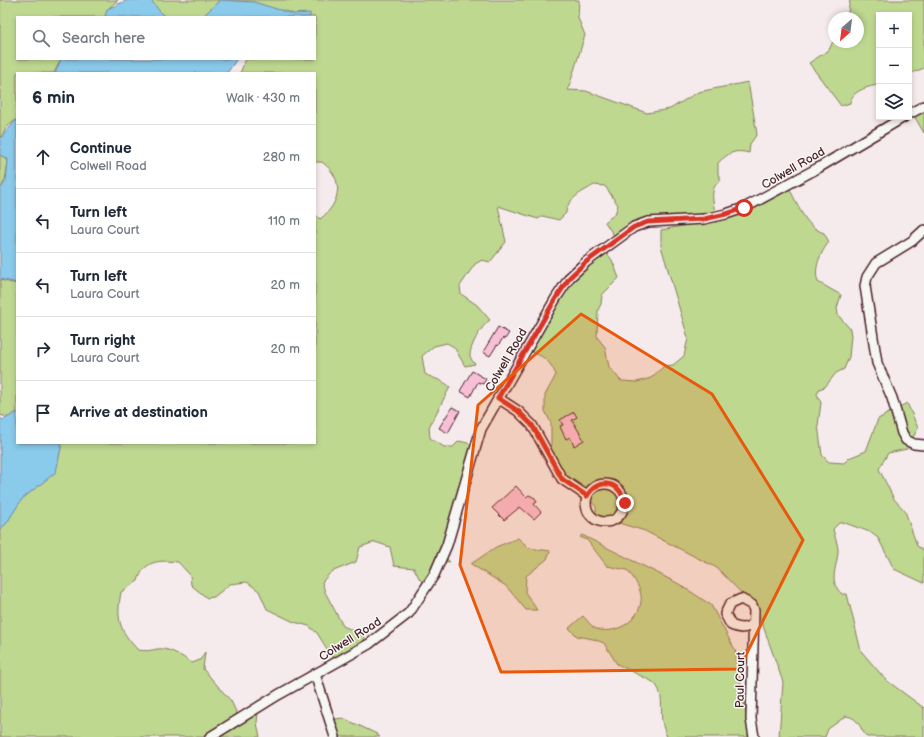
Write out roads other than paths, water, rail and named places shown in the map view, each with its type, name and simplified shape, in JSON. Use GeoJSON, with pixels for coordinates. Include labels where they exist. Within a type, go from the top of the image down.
{"type":"FeatureCollection","features":[{"type":"Feature","properties":{"kind":"street"},"geometry":{"type":"LineString","coordinates":[[912,112],[924,106]]}},
{"type":"Feature","properties":{"kind":"street","name":"Colwell Road"},"geometry":{"type":"LineString","coordinates":[[210,737],[315,674],[370,644],[409,613],[421,597],[434,575],[447,545],[481,429],[570,277],[586,262],[634,227],[650,222],[704,219],[744,208],[818,168],[899,120]]}},
{"type":"Feature","properties":{"kind":"street"},"geometry":{"type":"LineString","coordinates":[[924,230],[912,241],[876,262],[867,277],[865,286],[877,363],[892,398],[902,433],[910,442],[924,445]]}},
{"type":"Feature","properties":{"kind":"street"},"geometry":{"type":"LineString","coordinates":[[498,398],[518,411],[532,425],[562,479],[587,496]]}},
{"type":"Feature","properties":{"kind":"street"},"geometry":{"type":"LineString","coordinates":[[609,484],[620,491],[625,503],[624,510],[616,520],[604,523],[598,522],[589,514],[586,508],[587,496],[596,486],[609,484]]}},
{"type":"Feature","properties":{"kind":"street","name":"Paul Court"},"geometry":{"type":"LineString","coordinates":[[753,624],[752,719],[754,737]]}},
{"type":"Feature","properties":{"kind":"street"},"geometry":{"type":"LineString","coordinates":[[315,674],[335,737]]}},
{"type":"Feature","properties":{"kind":"water"},"geometry":{"type":"Polygon","coordinates":[[[128,0],[151,0],[163,16],[105,16],[107,9],[128,0]]]}},
{"type":"Feature","properties":{"kind":"water"},"geometry":{"type":"Polygon","coordinates":[[[220,0],[254,2],[293,14],[310,13],[310,16],[203,16],[220,0]]]}},
{"type":"Feature","properties":{"kind":"water"},"geometry":{"type":"Polygon","coordinates":[[[61,60],[236,60],[228,72],[55,72],[61,60]]]}},
{"type":"Feature","properties":{"kind":"water"},"geometry":{"type":"Polygon","coordinates":[[[16,120],[16,283],[0,279],[0,189],[6,181],[8,159],[0,155],[0,139],[16,120]]]}},
{"type":"Feature","properties":{"kind":"water"},"geometry":{"type":"Polygon","coordinates":[[[16,413],[16,444],[62,444],[56,472],[22,499],[6,524],[0,529],[0,418],[3,420],[16,413]]]}}]}
